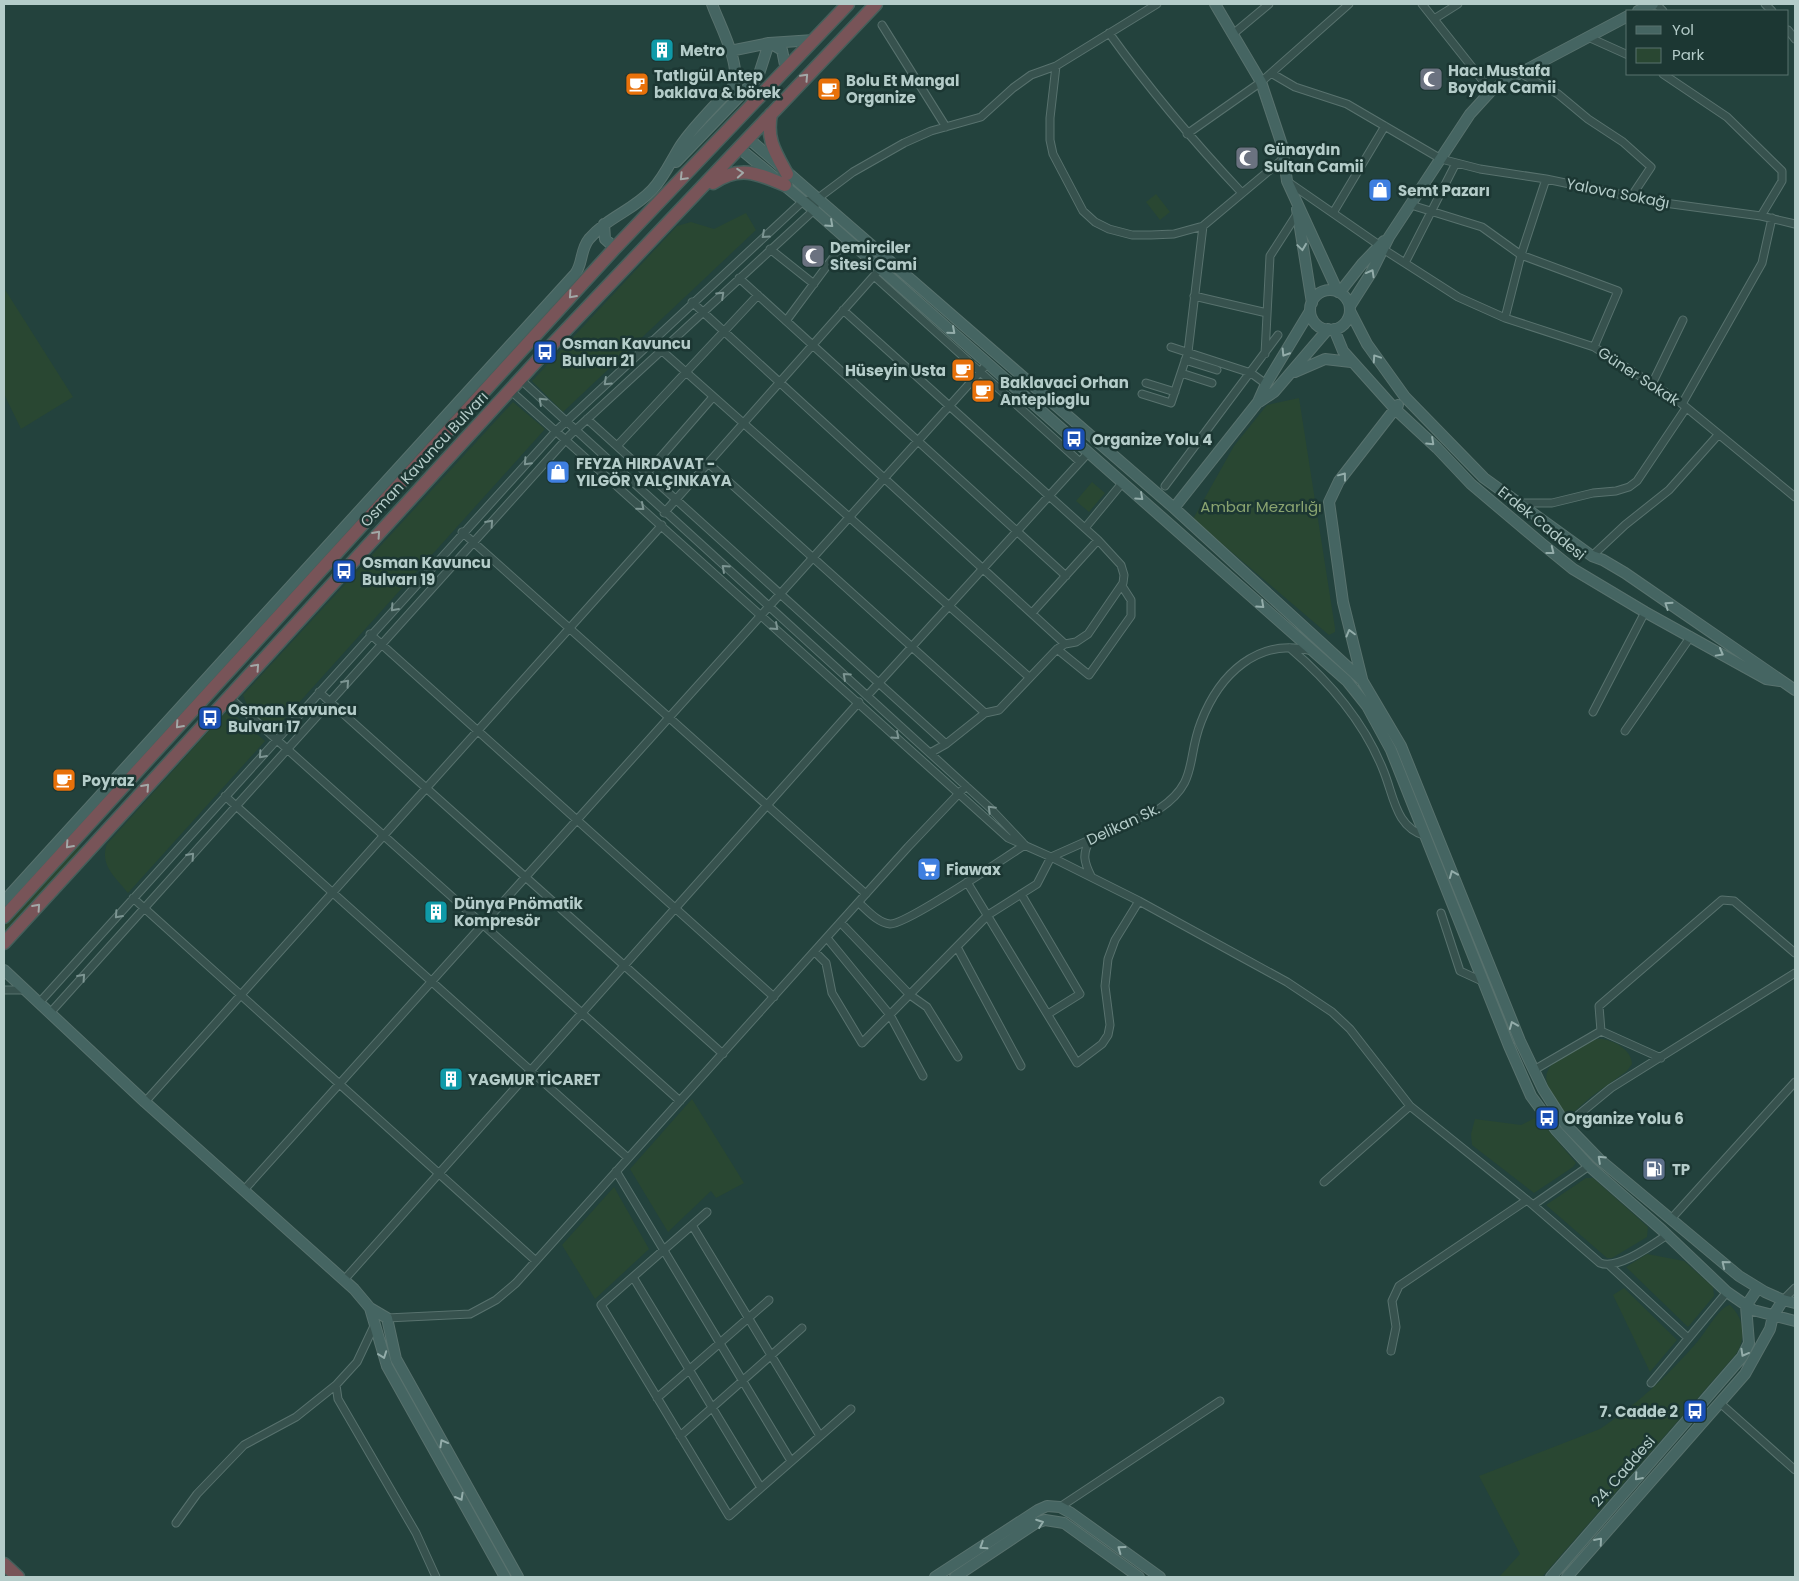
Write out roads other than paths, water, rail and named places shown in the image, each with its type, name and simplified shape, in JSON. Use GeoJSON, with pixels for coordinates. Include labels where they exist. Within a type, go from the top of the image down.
{"type":"FeatureCollection","features":[{"type":"Feature","properties":{"kind":"highway","name":"Osman Kavuncu Bulvarı"},"geometry":{"type":"LineString","coordinates":[[6,906],[358,521],[614,248],[729,131],[848,4]]}},
{"type":"Feature","properties":{"kind":"highway","name":"Osman Kavuncu Bulvarı"},"geometry":{"type":"LineString","coordinates":[[4,943],[510,390],[876,4]]}},
{"type":"Feature","properties":{"kind":"highway"},"geometry":{"type":"LineString","coordinates":[[770,114],[769,135],[786,179]]}},
{"type":"Feature","properties":{"kind":"highway"},"geometry":{"type":"LineString","coordinates":[[729,131],[740,147],[734,150],[732,142],[724,139],[729,131]]}},
{"type":"Feature","properties":{"kind":"highway"},"geometry":{"type":"LineString","coordinates":[[698,193],[725,176],[740,172],[786,179]]}},
{"type":"Feature","properties":{"kind":"highway"},"geometry":{"type":"LineString","coordinates":[[4,1564],[18,1577]]}},
{"type":"Feature","properties":{"kind":"street"},"geometry":{"type":"LineString","coordinates":[[667,171],[679,147],[734,84],[737,70],[712,4]]}},
{"type":"Feature","properties":{"kind":"street"},"geometry":{"type":"LineString","coordinates":[[50,1013],[565,440],[814,210],[818,199],[833,185],[904,142],[981,117],[1031,74],[1056,66],[1157,4]]}},
{"type":"Feature","properties":{"kind":"street"},"geometry":{"type":"LineString","coordinates":[[1215,4],[1261,82],[1282,146],[1287,181],[1339,292],[1347,298],[1350,309]]}},
{"type":"Feature","properties":{"kind":"street"},"geometry":{"type":"LineString","coordinates":[[1233,34],[1269,4]]}},
{"type":"Feature","properties":{"kind":"street"},"geometry":{"type":"LineString","coordinates":[[1187,134],[1261,82],[1349,4]]}},
{"type":"Feature","properties":{"kind":"street"},"geometry":{"type":"LineString","coordinates":[[1422,4],[1491,91]]}},
{"type":"Feature","properties":{"kind":"street"},"geometry":{"type":"LineString","coordinates":[[1434,19],[1458,4]]}},
{"type":"Feature","properties":{"kind":"street"},"geometry":{"type":"LineString","coordinates":[[1640,10],[1655,4]]}},
{"type":"Feature","properties":{"kind":"street"},"geometry":{"type":"LineString","coordinates":[[1339,292],[1354,273],[1389,237],[1470,114],[1491,91],[1520,73],[1626,17]]}},
{"type":"Feature","properties":{"kind":"street"},"geometry":{"type":"LineString","coordinates":[[882,25],[946,127]]}},
{"type":"Feature","properties":{"kind":"street"},"geometry":{"type":"LineString","coordinates":[[1109,33],[1146,84],[1187,134],[1242,193]]}},
{"type":"Feature","properties":{"kind":"street"},"geometry":{"type":"LineString","coordinates":[[1588,37],[1626,54]]}},
{"type":"Feature","properties":{"kind":"street"},"geometry":{"type":"LineString","coordinates":[[730,51],[769,43],[814,40]]}},
{"type":"Feature","properties":{"kind":"street"},"geometry":{"type":"LineString","coordinates":[[769,43],[782,50],[786,70]]}},
{"type":"Feature","properties":{"kind":"street"},"geometry":{"type":"LineString","coordinates":[[358,521],[575,274],[580,265],[582,251],[590,239],[604,224],[644,198],[667,171],[752,84],[758,77],[769,43]]}},
{"type":"Feature","properties":{"kind":"street"},"geometry":{"type":"LineString","coordinates":[[1056,66],[1050,112],[1051,147],[1083,211],[1102,226],[1132,235],[1174,234],[1203,226],[1284,158]]}},
{"type":"Feature","properties":{"kind":"street","name":"Yalova Sokağı"},"geometry":{"type":"LineString","coordinates":[[1271,73],[1295,87],[1347,104],[1441,159],[1631,197],[1761,216],[1795,224]]}},
{"type":"Feature","properties":{"kind":"street"},"geometry":{"type":"LineString","coordinates":[[1520,73],[1558,94],[1588,119],[1623,142],[1651,167],[1631,197]]}},
{"type":"Feature","properties":{"kind":"street"},"geometry":{"type":"LineString","coordinates":[[1664,75],[1727,117],[1782,171],[1782,181],[1761,216]]}},
{"type":"Feature","properties":{"kind":"street"},"geometry":{"type":"LineString","coordinates":[[1333,213],[1385,126]]}},
{"type":"Feature","properties":{"kind":"street"},"geometry":{"type":"LineString","coordinates":[[740,147],[818,199],[1174,508],[1332,650],[1362,680],[1401,746],[1534,1070],[1543,1089],[1566,1124],[1600,1159],[1739,1276],[1761,1290],[1783,1300],[1795,1302]]}},
{"type":"Feature","properties":{"kind":"street"},"geometry":{"type":"LineString","coordinates":[[1405,263],[1456,163]]}},
{"type":"Feature","properties":{"kind":"street"},"geometry":{"type":"LineString","coordinates":[[786,179],[803,201],[980,372],[1080,462]]}},
{"type":"Feature","properties":{"kind":"street"},"geometry":{"type":"LineString","coordinates":[[1506,318],[1521,255],[1546,179]]}},
{"type":"Feature","properties":{"kind":"street","name":"Güner Sokak"},"geometry":{"type":"LineString","coordinates":[[1287,181],[1381,247],[1458,297],[1506,318],[1594,347],[1684,406],[1795,497]]}},
{"type":"Feature","properties":{"kind":"street"},"geometry":{"type":"LineString","coordinates":[[1295,198],[1311,307],[1316,323],[1331,329]]}},
{"type":"Feature","properties":{"kind":"street"},"geometry":{"type":"LineString","coordinates":[[39,1003],[462,532],[556,431],[650,341],[803,201],[818,199]]}},
{"type":"Feature","properties":{"kind":"street"},"geometry":{"type":"LineString","coordinates":[[1411,205],[1482,227],[1521,255],[1618,291],[1594,347]]}},
{"type":"Feature","properties":{"kind":"street"},"geometry":{"type":"LineString","coordinates":[[1265,354],[1270,256],[1298,214]]}},
{"type":"Feature","properties":{"kind":"street"},"geometry":{"type":"LineString","coordinates":[[1518,503],[1552,503],[1593,493],[1616,492],[1629,487],[1637,480],[1684,406],[1762,263],[1772,218]]}},
{"type":"Feature","properties":{"kind":"street"},"geometry":{"type":"LineString","coordinates":[[604,224],[605,239],[614,248]]}},
{"type":"Feature","properties":{"kind":"street"},"geometry":{"type":"LineString","coordinates":[[1142,394],[1171,403],[1175,392],[1188,352],[1203,226]]}},
{"type":"Feature","properties":{"kind":"street"},"geometry":{"type":"LineString","coordinates":[[590,239],[605,239]]}},
{"type":"Feature","properties":{"kind":"street"},"geometry":{"type":"LineString","coordinates":[[786,321],[841,247]]}},
{"type":"Feature","properties":{"kind":"street"},"geometry":{"type":"LineString","coordinates":[[1258,402],[1274,392],[1331,329],[1344,324],[1381,247]]}},
{"type":"Feature","properties":{"kind":"street"},"geometry":{"type":"LineString","coordinates":[[770,250],[814,284]]}},
{"type":"Feature","properties":{"kind":"street"},"geometry":{"type":"LineString","coordinates":[[664,513],[877,272]]}},
{"type":"Feature","properties":{"kind":"street"},"geometry":{"type":"LineString","coordinates":[[877,272],[988,363],[1347,681],[1366,706],[1391,750],[1531,1096],[1556,1130],[1589,1166],[1667,1235],[1727,1292],[1746,1306],[1769,1315],[1795,1321]]}},
{"type":"Feature","properties":{"kind":"street"},"geometry":{"type":"LineString","coordinates":[[739,278],[1066,576]]}},
{"type":"Feature","properties":{"kind":"street"},"geometry":{"type":"LineString","coordinates":[[1174,508],[1258,402],[1266,384],[1316,296],[1324,291],[1339,292]]}},
{"type":"Feature","properties":{"kind":"street"},"geometry":{"type":"LineString","coordinates":[[617,446],[758,295]]}},
{"type":"Feature","properties":{"kind":"street"},"geometry":{"type":"LineString","coordinates":[[1194,296],[1267,314]]}},
{"type":"Feature","properties":{"kind":"street"},"geometry":{"type":"LineString","coordinates":[[692,302],[1065,644]]}},
{"type":"Feature","properties":{"kind":"street","name":"Erdek Caddesi"},"geometry":{"type":"LineString","coordinates":[[1350,309],[1366,344],[1405,397],[1484,478],[1592,556],[1625,573],[1692,621],[1771,672],[1780,681],[1795,690]]}},
{"type":"Feature","properties":{"kind":"street"},"geometry":{"type":"LineString","coordinates":[[843,310],[1085,528],[1123,568],[1122,586],[1088,634],[1076,642],[1065,644],[1057,650],[999,710],[985,713],[946,744],[930,753]]}},
{"type":"Feature","properties":{"kind":"street"},"geometry":{"type":"LineString","coordinates":[[1652,384],[1683,320]]}},
{"type":"Feature","properties":{"kind":"street","name":"Erdek Caddesi"},"geometry":{"type":"LineString","coordinates":[[1331,329],[1351,362],[1395,409],[1471,484],[1573,569],[1645,612],[1766,678],[1780,681]]}},
{"type":"Feature","properties":{"kind":"street"},"geometry":{"type":"LineString","coordinates":[[1165,486],[1278,335]]}},
{"type":"Feature","properties":{"kind":"street"},"geometry":{"type":"LineString","coordinates":[[650,341],[1029,677]]}},
{"type":"Feature","properties":{"kind":"street"},"geometry":{"type":"LineString","coordinates":[[1171,347],[1251,373],[1266,384]]}},
{"type":"Feature","properties":{"kind":"street"},"geometry":{"type":"LineString","coordinates":[[1288,376],[1312,363],[1325,359],[1351,362]]}},
{"type":"Feature","properties":{"kind":"street"},"geometry":{"type":"LineString","coordinates":[[1185,360],[1217,370]]}},
{"type":"Feature","properties":{"kind":"street"},"geometry":{"type":"LineString","coordinates":[[244,1190],[779,593],[988,363]]}},
{"type":"Feature","properties":{"kind":"street"},"geometry":{"type":"LineString","coordinates":[[1181,373],[1212,383]]}},
{"type":"Feature","properties":{"kind":"street"},"geometry":{"type":"LineString","coordinates":[[520,380],[966,786],[1025,845]]}},
{"type":"Feature","properties":{"kind":"street"},"geometry":{"type":"LineString","coordinates":[[1146,383],[1175,392]]}},
{"type":"Feature","properties":{"kind":"street"},"geometry":{"type":"LineString","coordinates":[[510,390],[1008,838],[1051,856],[1139,901],[1287,982],[1332,1012],[1350,1029],[1410,1106],[1530,1202],[1597,1261],[1609,1265],[1688,1338]]}},
{"type":"Feature","properties":{"kind":"street"},"geometry":{"type":"LineString","coordinates":[[647,473],[713,397]]}},
{"type":"Feature","properties":{"kind":"street"},"geometry":{"type":"LineString","coordinates":[[1362,680],[1343,602],[1329,502],[1340,482],[1405,397]]}},
{"type":"Feature","properties":{"kind":"street"},"geometry":{"type":"LineString","coordinates":[[587,419],[946,744]]}},
{"type":"Feature","properties":{"kind":"street"},"geometry":{"type":"LineString","coordinates":[[1592,556],[1625,525],[1669,490],[1718,435]]}},
{"type":"Feature","properties":{"kind":"street"},"geometry":{"type":"LineString","coordinates":[[867,696],[1089,452]]}},
{"type":"Feature","properties":{"kind":"street"},"geometry":{"type":"LineString","coordinates":[[708,463],[985,713]]}},
{"type":"Feature","properties":{"kind":"street"},"geometry":{"type":"LineString","coordinates":[[1085,528],[1123,482]]}},
{"type":"Feature","properties":{"kind":"street"},"geometry":{"type":"LineString","coordinates":[[145,1102],[662,525]]}},
{"type":"Feature","properties":{"kind":"street"},"geometry":{"type":"LineString","coordinates":[[462,532],[866,894]]}},
{"type":"Feature","properties":{"kind":"street"},"geometry":{"type":"LineString","coordinates":[[1032,613],[1098,540]]}},
{"type":"Feature","properties":{"kind":"street"},"geometry":{"type":"LineString","coordinates":[[1057,650],[1089,676],[1131,616],[1131,600],[1122,586]]}},
{"type":"Feature","properties":{"kind":"street"},"geometry":{"type":"LineString","coordinates":[[1593,712],[1645,612]]}},
{"type":"Feature","properties":{"kind":"street"},"geometry":{"type":"LineString","coordinates":[[370,634],[774,997]]}},
{"type":"Feature","properties":{"kind":"street"},"geometry":{"type":"LineString","coordinates":[[1626,731],[1691,636]]}},
{"type":"Feature","properties":{"kind":"street"},"geometry":{"type":"LineString","coordinates":[[1290,648],[1325,681],[1350,711],[1378,758],[1401,818],[1411,830],[1426,836]]}},
{"type":"Feature","properties":{"kind":"street","name":"Delikan Sk."},"geometry":{"type":"LineString","coordinates":[[1051,856],[1159,809],[1172,799],[1190,775],[1200,724],[1213,698],[1225,681],[1241,664],[1254,655],[1274,649],[1290,648],[1316,652]]}},
{"type":"Feature","properties":{"kind":"street"},"geometry":{"type":"LineString","coordinates":[[1316,652],[1332,650]]}},
{"type":"Feature","properties":{"kind":"street"},"geometry":{"type":"LineString","coordinates":[[319,692],[723,1054]]}},
{"type":"Feature","properties":{"kind":"street"},"geometry":{"type":"LineString","coordinates":[[229,696],[680,1102]]}},
{"type":"Feature","properties":{"kind":"street"},"geometry":{"type":"LineString","coordinates":[[344,1280],[859,702]]}},
{"type":"Feature","properties":{"kind":"street"},"geometry":{"type":"LineString","coordinates":[[4,970],[145,1102],[344,1280],[370,1308],[387,1318],[420,1315],[459,1316],[475,1313],[508,1291],[536,1261],[866,894],[966,786]]}},
{"type":"Feature","properties":{"kind":"street"},"geometry":{"type":"LineString","coordinates":[[225,796],[628,1158]]}},
{"type":"Feature","properties":{"kind":"street"},"geometry":{"type":"LineString","coordinates":[[1090,840],[1085,848],[1084,859],[1092,877]]}},
{"type":"Feature","properties":{"kind":"street"},"geometry":{"type":"LineString","coordinates":[[859,902],[881,921],[896,924],[1025,845]]}},
{"type":"Feature","properties":{"kind":"street"},"geometry":{"type":"LineString","coordinates":[[814,952],[826,963],[832,993],[862,1043],[988,915],[1037,884],[1051,856]]}},
{"type":"Feature","properties":{"kind":"street"},"geometry":{"type":"LineString","coordinates":[[967,882],[1077,1063],[1104,1041],[1110,1026],[1105,986],[1108,959],[1115,940],[1139,901]]}},
{"type":"Feature","properties":{"kind":"street"},"geometry":{"type":"LineString","coordinates":[[1021,894],[1080,994],[1048,1014]]}},
{"type":"Feature","properties":{"kind":"street"},"geometry":{"type":"LineString","coordinates":[[133,898],[536,1261]]}},
{"type":"Feature","properties":{"kind":"street"},"geometry":{"type":"LineString","coordinates":[[1601,1031],[1598,1006],[1722,900],[1734,901],[1795,953]]}},
{"type":"Feature","properties":{"kind":"street"},"geometry":{"type":"LineString","coordinates":[[1441,913],[1460,972],[1484,982]]}},
{"type":"Feature","properties":{"kind":"street"},"geometry":{"type":"LineString","coordinates":[[841,923],[910,995],[927,1007],[958,1057]]}},
{"type":"Feature","properties":{"kind":"street"},"geometry":{"type":"LineString","coordinates":[[827,938],[890,1015],[923,1076]]}},
{"type":"Feature","properties":{"kind":"street"},"geometry":{"type":"LineString","coordinates":[[957,947],[1021,1066]]}},
{"type":"Feature","properties":{"kind":"street"},"geometry":{"type":"LineString","coordinates":[[1566,1124],[1605,1092],[1795,973]]}},
{"type":"Feature","properties":{"kind":"street"},"geometry":{"type":"LineString","coordinates":[[4,990],[25,990]]}},
{"type":"Feature","properties":{"kind":"street"},"geometry":{"type":"LineString","coordinates":[[1534,1070],[1601,1031]]}},
{"type":"Feature","properties":{"kind":"street"},"geometry":{"type":"LineString","coordinates":[[1601,1031],[1661,1058]]}},
{"type":"Feature","properties":{"kind":"street"},"geometry":{"type":"LineString","coordinates":[[1671,1220],[1795,1082]]}},
{"type":"Feature","properties":{"kind":"street"},"geometry":{"type":"LineString","coordinates":[[1324,1182],[1410,1106]]}},
{"type":"Feature","properties":{"kind":"street"},"geometry":{"type":"LineString","coordinates":[[1390,1351],[1396,1327],[1392,1301],[1399,1286],[1589,1166]]}},
{"type":"Feature","properties":{"kind":"street"},"geometry":{"type":"LineString","coordinates":[[616,1171],[791,1462]]}},
{"type":"Feature","properties":{"kind":"street"},"geometry":{"type":"LineString","coordinates":[[706,1212],[601,1305],[728,1516],[850,1409]]}},
{"type":"Feature","properties":{"kind":"street"},"geometry":{"type":"LineString","coordinates":[[692,1225],[820,1436]]}},
{"type":"Feature","properties":{"kind":"street"},"geometry":{"type":"LineString","coordinates":[[1609,1265],[1637,1254],[1667,1235]]}},
{"type":"Feature","properties":{"kind":"street"},"geometry":{"type":"LineString","coordinates":[[633,1277],[761,1488]]}},
{"type":"Feature","properties":{"kind":"street"},"geometry":{"type":"LineString","coordinates":[[1783,1300],[1795,1288]]}},
{"type":"Feature","properties":{"kind":"street"},"geometry":{"type":"LineString","coordinates":[[1746,1306],[1761,1290]]}},
{"type":"Feature","properties":{"kind":"street"},"geometry":{"type":"LineString","coordinates":[[1650,1383],[1727,1292]]}},
{"type":"Feature","properties":{"kind":"street"},"geometry":{"type":"LineString","coordinates":[[657,1398],[769,1300]]}},
{"type":"Feature","properties":{"kind":"street","name":"24. Caddesi"},"geometry":{"type":"LineString","coordinates":[[1566,1577],[1745,1374],[1770,1329],[1769,1315],[1783,1300]]}},
{"type":"Feature","properties":{"kind":"street","name":"24. Caddesi"},"geometry":{"type":"LineString","coordinates":[[1550,1577],[1742,1358],[1749,1343],[1746,1306]]}},
{"type":"Feature","properties":{"kind":"street"},"geometry":{"type":"LineString","coordinates":[[370,1308],[387,1366],[505,1577]]}},
{"type":"Feature","properties":{"kind":"street"},"geometry":{"type":"LineString","coordinates":[[387,1318],[396,1359],[518,1577]]}},
{"type":"Feature","properties":{"kind":"street"},"geometry":{"type":"LineString","coordinates":[[176,1523],[197,1494],[244,1445],[296,1416],[336,1385],[358,1362],[374,1326]]}},
{"type":"Feature","properties":{"kind":"street"},"geometry":{"type":"LineString","coordinates":[[680,1436],[802,1328]]}},
{"type":"Feature","properties":{"kind":"street"},"geometry":{"type":"LineString","coordinates":[[336,1385],[341,1407],[416,1533],[436,1577]]}},
{"type":"Feature","properties":{"kind":"street"},"geometry":{"type":"LineString","coordinates":[[1060,1507],[1220,1401]]}},
{"type":"Feature","properties":{"kind":"street"},"geometry":{"type":"LineString","coordinates":[[1720,1403],[1795,1470]]}},
{"type":"Feature","properties":{"kind":"street"},"geometry":{"type":"LineString","coordinates":[[935,1577],[1047,1506],[1060,1507],[1160,1577]]}},
{"type":"Feature","properties":{"kind":"street"},"geometry":{"type":"LineString","coordinates":[[955,1577],[1036,1523],[1050,1520],[1064,1523],[1139,1577]]}},
{"type":"Feature","properties":{"kind":"place","name":"Metro"},"geometry":{"type":"Point","coordinates":[662,50]}},
{"type":"Feature","properties":{"kind":"place","name":"Hacı Mustafa Boydak Camii"},"geometry":{"type":"Point","coordinates":[1431,79]}},
{"type":"Feature","properties":{"kind":"place","name":"Tatlıgül Antep baklava & börek"},"geometry":{"type":"Point","coordinates":[637,84]}},
{"type":"Feature","properties":{"kind":"place","name":"Bolu Et Mangal Organize"},"geometry":{"type":"Point","coordinates":[829,89]}},
{"type":"Feature","properties":{"kind":"place","name":"Günaydın Sultan Camii"},"geometry":{"type":"Point","coordinates":[1247,158]}},
{"type":"Feature","properties":{"kind":"place","name":"Semt Pazarı"},"geometry":{"type":"Point","coordinates":[1380,190]}},
{"type":"Feature","properties":{"kind":"place","name":"Demirciler Sitesi Cami"},"geometry":{"type":"Point","coordinates":[813,256]}},
{"type":"Feature","properties":{"kind":"place","name":"Osman Kavuncu Bulvarı 21"},"geometry":{"type":"Point","coordinates":[545,352]}},
{"type":"Feature","properties":{"kind":"place","name":"Hüseyin Usta"},"geometry":{"type":"Point","coordinates":[963,370]}},
{"type":"Feature","properties":{"kind":"place","name":"Baklavaci Orhan Anteplioglu"},"geometry":{"type":"Point","coordinates":[983,391]}},
{"type":"Feature","properties":{"kind":"place","name":"Organize Yolu 4"},"geometry":{"type":"Point","coordinates":[1074,439]}},
{"type":"Feature","properties":{"kind":"place","name":"FEYZA HIRDAVAT - YILGÖR YALÇINKAYA"},"geometry":{"type":"Point","coordinates":[558,472]}},
{"type":"Feature","properties":{"kind":"place","name":"Osman Kavuncu Bulvarı 19"},"geometry":{"type":"Point","coordinates":[344,571]}},
{"type":"Feature","properties":{"kind":"place","name":"Osman Kavuncu Bulvarı 17"},"geometry":{"type":"Point","coordinates":[210,718]}},
{"type":"Feature","properties":{"kind":"place","name":"Poyraz"},"geometry":{"type":"Point","coordinates":[64,780]}},
{"type":"Feature","properties":{"kind":"place","name":"Fiawax"},"geometry":{"type":"Point","coordinates":[929,869]}},
{"type":"Feature","properties":{"kind":"place","name":"Dünya Pnömatik Kompresör"},"geometry":{"type":"Point","coordinates":[436,912]}},
{"type":"Feature","properties":{"kind":"place","name":"YAGMUR TİCARET"},"geometry":{"type":"Point","coordinates":[451,1079]}},
{"type":"Feature","properties":{"kind":"place","name":"Organize Yolu 6"},"geometry":{"type":"Point","coordinates":[1547,1118]}},
{"type":"Feature","properties":{"kind":"place","name":"TP"},"geometry":{"type":"Point","coordinates":[1654,1169]}},
{"type":"Feature","properties":{"kind":"place","name":"7. Cadde 2"},"geometry":{"type":"Point","coordinates":[1695,1411]}},
{"type":"Feature","properties":{"kind":"park label","name":"Ambar Mezarlığı"},"geometry":{"type":"Point","coordinates":[1261,506]}}]}
